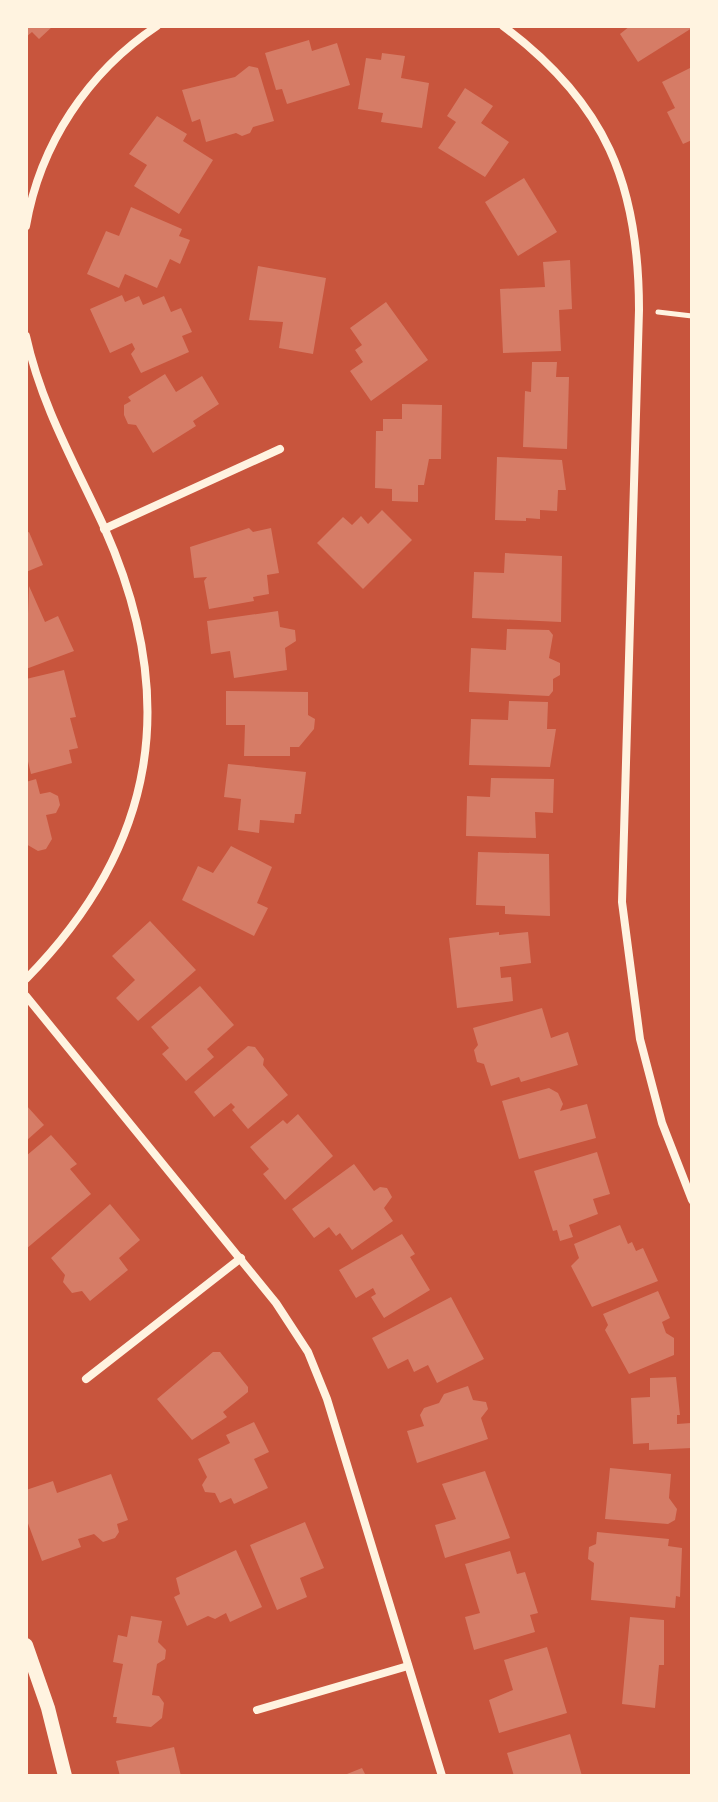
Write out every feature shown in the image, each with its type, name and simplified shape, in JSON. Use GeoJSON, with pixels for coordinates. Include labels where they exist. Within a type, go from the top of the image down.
{"type":"FeatureCollection","features":[{"type":"Feature","properties":{"kind":"street"},"geometry":{"type":"LineString","coordinates":[[26,226],[27,210],[41,169],[71,111],[110,63],[157,26]]}},
{"type":"Feature","properties":{"kind":"street"},"geometry":{"type":"LineString","coordinates":[[503,26],[530,46],[580,97],[614,157],[634,218],[639,310],[622,902],[640,1039],[662,1123],[692,1200]]}},
{"type":"Feature","properties":{"kind":"street"},"geometry":{"type":"LineString","coordinates":[[26,336],[49,412],[104,529],[133,605],[144,653],[148,697],[144,764],[130,820],[103,883],[78,920],[26,979]]}},
{"type":"Feature","properties":{"kind":"street"},"geometry":{"type":"LineString","coordinates":[[104,529],[280,449]]}},
{"type":"Feature","properties":{"kind":"street"},"geometry":{"type":"LineString","coordinates":[[26,996],[241,1258],[293,1328],[318,1374],[442,1776]]}},
{"type":"Feature","properties":{"kind":"street"},"geometry":{"type":"LineString","coordinates":[[86,1379],[241,1258]]}},
{"type":"Feature","properties":{"kind":"street"},"geometry":{"type":"LineString","coordinates":[[26,1645],[45,1699],[65,1776]]}},
{"type":"Feature","properties":{"kind":"street"},"geometry":{"type":"LineString","coordinates":[[257,1710],[408,1666]]}},
{"type":"Feature","properties":{"kind":"path"},"geometry":{"type":"LineString","coordinates":[[658,312],[692,316]]}},
{"type":"Feature","properties":{"kind":"building"},"geometry":{"type":"Polygon","coordinates":[[[26,26],[53,26],[39,39],[32,32],[26,37],[26,26]]]}},
{"type":"Feature","properties":{"kind":"building"},"geometry":{"type":"Polygon","coordinates":[[[630,26],[692,28],[638,62],[620,34],[630,26]]]}},
{"type":"Feature","properties":{"kind":"building"},"geometry":{"type":"Polygon","coordinates":[[[309,40],[312,51],[337,43],[350,85],[287,104],[282,89],[276,90],[265,53],[309,40]]]}},
{"type":"Feature","properties":{"kind":"building"},"geometry":{"type":"Polygon","coordinates":[[[382,53],[405,56],[401,78],[429,83],[422,128],[381,122],[383,113],[358,109],[366,58],[381,60],[382,53]]]}},
{"type":"Feature","properties":{"kind":"building"},"geometry":{"type":"Polygon","coordinates":[[[249,66],[258,68],[274,121],[253,127],[250,133],[242,136],[236,133],[206,142],[200,119],[192,122],[182,90],[235,77],[249,66]]]}},
{"type":"Feature","properties":{"kind":"building"},"geometry":{"type":"Polygon","coordinates":[[[692,67],[692,140],[683,144],[667,112],[675,108],[662,82],[692,67]]]}},
{"type":"Feature","properties":{"kind":"building"},"geometry":{"type":"Polygon","coordinates":[[[465,88],[493,106],[481,123],[509,142],[485,177],[438,148],[456,122],[447,116],[465,88]]]}},
{"type":"Feature","properties":{"kind":"building"},"geometry":{"type":"Polygon","coordinates":[[[157,116],[187,134],[183,141],[213,160],[179,214],[134,186],[147,165],[129,154],[157,116]]]}},
{"type":"Feature","properties":{"kind":"building"},"geometry":{"type":"Polygon","coordinates":[[[524,178],[557,232],[518,256],[485,202],[524,178]]]}},
{"type":"Feature","properties":{"kind":"building"},"geometry":{"type":"Polygon","coordinates":[[[131,207],[182,229],[179,236],[190,240],[180,264],[170,259],[157,288],[125,274],[119,288],[87,274],[106,231],[119,236],[131,207]]]}},
{"type":"Feature","properties":{"kind":"building"},"geometry":{"type":"Polygon","coordinates":[[[570,260],[572,309],[559,310],[561,351],[503,353],[500,289],[545,287],[543,262],[570,260]]]}},
{"type":"Feature","properties":{"kind":"building"},"geometry":{"type":"Polygon","coordinates":[[[258,266],[326,278],[313,354],[279,348],[283,322],[249,320],[258,266]]]}},
{"type":"Feature","properties":{"kind":"building"},"geometry":{"type":"Polygon","coordinates":[[[122,295],[125,302],[139,296],[143,305],[164,296],[171,312],[181,308],[192,332],[182,336],[189,352],[141,373],[131,354],[135,349],[132,343],[110,353],[90,309],[122,295]]]}},
{"type":"Feature","properties":{"kind":"building"},"geometry":{"type":"Polygon","coordinates":[[[386,302],[428,360],[371,401],[350,371],[363,362],[355,350],[362,345],[350,328],[386,302]]]}},
{"type":"Feature","properties":{"kind":"building"},"geometry":{"type":"Polygon","coordinates":[[[532,362],[557,362],[556,377],[569,377],[567,449],[523,447],[525,391],[531,392],[532,362]]]}},
{"type":"Feature","properties":{"kind":"building"},"geometry":{"type":"Polygon","coordinates":[[[165,374],[176,392],[202,376],[219,404],[193,421],[196,426],[153,453],[136,425],[128,424],[124,405],[131,401],[128,397],[165,374]]]}},
{"type":"Feature","properties":{"kind":"building"},"geometry":{"type":"Polygon","coordinates":[[[402,404],[442,405],[441,459],[429,459],[424,485],[418,485],[418,502],[392,501],[392,489],[375,488],[376,431],[383,431],[383,419],[402,419],[402,404]]]}},
{"type":"Feature","properties":{"kind":"building"},"geometry":{"type":"Polygon","coordinates":[[[497,457],[562,460],[566,490],[558,490],[557,511],[540,510],[540,519],[495,520],[497,457]]]}},
{"type":"Feature","properties":{"kind":"building"},"geometry":{"type":"Polygon","coordinates":[[[382,510],[412,540],[363,589],[317,543],[343,517],[352,525],[361,516],[368,524],[382,510]]]}},
{"type":"Feature","properties":{"kind":"building"},"geometry":{"type":"Polygon","coordinates":[[[249,528],[253,532],[271,528],[279,573],[267,575],[269,594],[253,597],[254,601],[209,609],[204,581],[207,577],[194,578],[190,547],[249,528]]]}},
{"type":"Feature","properties":{"kind":"building"},"geometry":{"type":"Polygon","coordinates":[[[29,532],[43,565],[26,572],[26,533],[29,532]]]}},
{"type":"Feature","properties":{"kind":"building"},"geometry":{"type":"Polygon","coordinates":[[[505,553],[562,556],[561,622],[472,618],[474,572],[504,573],[505,553]]]}},
{"type":"Feature","properties":{"kind":"building"},"geometry":{"type":"Polygon","coordinates":[[[29,586],[45,622],[58,616],[74,651],[26,669],[29,586]]]}},
{"type":"Feature","properties":{"kind":"building"},"geometry":{"type":"Polygon","coordinates":[[[278,611],[280,627],[295,630],[296,641],[285,648],[287,670],[234,678],[230,651],[211,654],[207,621],[278,611]]]}},
{"type":"Feature","properties":{"kind":"building"},"geometry":{"type":"Polygon","coordinates":[[[507,629],[549,630],[553,635],[549,658],[560,663],[560,675],[553,679],[553,691],[549,696],[469,692],[471,648],[506,650],[507,629]]]}},
{"type":"Feature","properties":{"kind":"building"},"geometry":{"type":"Polygon","coordinates":[[[64,670],[76,717],[70,718],[78,748],[69,750],[72,763],[31,774],[26,753],[26,679],[64,670]]]}},
{"type":"Feature","properties":{"kind":"building"},"geometry":{"type":"Polygon","coordinates":[[[226,691],[308,692],[308,715],[315,719],[314,729],[299,747],[290,747],[290,756],[244,756],[245,725],[226,725],[226,691]]]}},
{"type":"Feature","properties":{"kind":"building"},"geometry":{"type":"Polygon","coordinates":[[[509,701],[548,702],[547,729],[556,729],[550,767],[469,765],[471,719],[508,720],[509,701]]]}},
{"type":"Feature","properties":{"kind":"building"},"geometry":{"type":"Polygon","coordinates":[[[228,764],[306,772],[301,814],[295,814],[294,823],[260,820],[259,833],[238,830],[241,799],[224,797],[228,764]]]}},
{"type":"Feature","properties":{"kind":"building"},"geometry":{"type":"Polygon","coordinates":[[[491,778],[554,779],[553,813],[535,812],[536,838],[466,836],[467,796],[490,797],[491,778]]]}},
{"type":"Feature","properties":{"kind":"building"},"geometry":{"type":"Polygon","coordinates":[[[36,779],[40,794],[50,792],[58,796],[60,805],[56,813],[46,815],[52,839],[46,849],[38,851],[26,844],[26,782],[36,779]]]}},
{"type":"Feature","properties":{"kind":"building"},"geometry":{"type":"Polygon","coordinates":[[[231,846],[272,867],[257,903],[268,908],[254,936],[182,900],[198,866],[213,873],[231,846]]]}},
{"type":"Feature","properties":{"kind":"building"},"geometry":{"type":"Polygon","coordinates":[[[478,852],[549,854],[550,916],[505,914],[505,906],[476,905],[478,852]]]}},
{"type":"Feature","properties":{"kind":"building"},"geometry":{"type":"Polygon","coordinates":[[[150,921],[196,970],[138,1021],[116,998],[135,980],[112,956],[150,921]]]}},
{"type":"Feature","properties":{"kind":"building"},"geometry":{"type":"Polygon","coordinates":[[[499,932],[499,935],[528,932],[531,963],[500,967],[501,978],[511,977],[513,1001],[457,1008],[449,938],[499,932]]]}},
{"type":"Feature","properties":{"kind":"building"},"geometry":{"type":"Polygon","coordinates":[[[200,986],[234,1025],[207,1049],[214,1057],[186,1081],[162,1054],[169,1048],[151,1027],[200,986]]]}},
{"type":"Feature","properties":{"kind":"building"},"geometry":{"type":"Polygon","coordinates":[[[542,1008],[551,1038],[568,1032],[578,1065],[521,1082],[519,1077],[491,1086],[484,1064],[477,1062],[474,1050],[478,1045],[473,1028],[542,1008]]]}},
{"type":"Feature","properties":{"kind":"building"},"geometry":{"type":"Polygon","coordinates":[[[248,1046],[255,1047],[264,1059],[263,1065],[288,1095],[248,1129],[232,1110],[235,1107],[231,1103],[214,1117],[194,1092],[248,1046]]]}},
{"type":"Feature","properties":{"kind":"building"},"geometry":{"type":"Polygon","coordinates":[[[549,1088],[558,1093],[563,1104],[560,1111],[587,1104],[596,1138],[519,1159],[502,1101],[549,1088]]]}},
{"type":"Feature","properties":{"kind":"building"},"geometry":{"type":"Polygon","coordinates":[[[26,1105],[44,1125],[26,1141],[26,1105]]]}},
{"type":"Feature","properties":{"kind":"building"},"geometry":{"type":"Polygon","coordinates":[[[298,1114],[333,1156],[285,1200],[263,1174],[269,1169],[250,1147],[283,1120],[287,1124],[298,1114]]]}},
{"type":"Feature","properties":{"kind":"building"},"geometry":{"type":"Polygon","coordinates":[[[51,1135],[77,1164],[70,1169],[91,1194],[26,1249],[26,1156],[51,1135]]]}},
{"type":"Feature","properties":{"kind":"building"},"geometry":{"type":"Polygon","coordinates":[[[597,1152],[610,1194],[593,1199],[598,1214],[569,1225],[573,1237],[560,1241],[557,1230],[553,1231],[534,1171],[597,1152]]]}},
{"type":"Feature","properties":{"kind":"building"},"geometry":{"type":"Polygon","coordinates":[[[354,1164],[374,1191],[380,1187],[387,1188],[392,1197],[384,1208],[393,1221],[352,1250],[340,1233],[336,1236],[329,1227],[314,1238],[292,1209],[354,1164]]]}},
{"type":"Feature","properties":{"kind":"building"},"geometry":{"type":"Polygon","coordinates":[[[110,1204],[140,1240],[119,1258],[128,1270],[90,1301],[82,1291],[72,1293],[63,1282],[65,1275],[51,1258],[110,1204]]]}},
{"type":"Feature","properties":{"kind":"building"},"geometry":{"type":"Polygon","coordinates":[[[620,1225],[628,1244],[632,1242],[636,1251],[643,1248],[658,1281],[592,1307],[571,1266],[579,1258],[574,1244],[620,1225]]]}},
{"type":"Feature","properties":{"kind":"building"},"geometry":{"type":"Polygon","coordinates":[[[402,1234],[415,1254],[410,1257],[430,1290],[384,1318],[371,1297],[376,1294],[373,1288],[356,1298],[339,1270],[402,1234]]]}},
{"type":"Feature","properties":{"kind":"building"},"geometry":{"type":"Polygon","coordinates":[[[658,1291],[670,1318],[662,1322],[666,1333],[674,1338],[674,1355],[629,1374],[605,1330],[608,1325],[603,1314],[658,1291]]]}},
{"type":"Feature","properties":{"kind":"building"},"geometry":{"type":"Polygon","coordinates":[[[451,1297],[484,1359],[437,1383],[428,1365],[414,1372],[408,1359],[388,1369],[372,1338],[451,1297]]]}},
{"type":"Feature","properties":{"kind":"building"},"geometry":{"type":"Polygon","coordinates":[[[213,1352],[220,1352],[248,1387],[248,1392],[223,1412],[227,1417],[192,1440],[157,1399],[213,1352]]]}},
{"type":"Feature","properties":{"kind":"building"},"geometry":{"type":"Polygon","coordinates":[[[676,1377],[680,1415],[677,1415],[677,1424],[691,1423],[692,1448],[649,1450],[649,1443],[633,1444],[631,1398],[650,1397],[650,1378],[676,1377]]]}},
{"type":"Feature","properties":{"kind":"building"},"geometry":{"type":"Polygon","coordinates":[[[468,1386],[473,1400],[486,1402],[488,1409],[481,1418],[488,1439],[417,1463],[407,1431],[424,1426],[420,1415],[424,1408],[439,1403],[444,1394],[468,1386]]]}},
{"type":"Feature","properties":{"kind":"building"},"geometry":{"type":"Polygon","coordinates":[[[254,1422],[269,1452],[254,1459],[268,1488],[234,1504],[231,1498],[220,1503],[215,1493],[205,1492],[202,1485],[207,1477],[198,1459],[230,1443],[226,1435],[254,1422]]]}},
{"type":"Feature","properties":{"kind":"building"},"geometry":{"type":"Polygon","coordinates":[[[610,1468],[671,1474],[669,1498],[677,1509],[675,1520],[668,1524],[605,1519],[610,1468]]]}},
{"type":"Feature","properties":{"kind":"building"},"geometry":{"type":"Polygon","coordinates":[[[485,1471],[510,1538],[445,1558],[435,1525],[456,1519],[442,1484],[485,1471]]]}},
{"type":"Feature","properties":{"kind":"building"},"geometry":{"type":"Polygon","coordinates":[[[111,1474],[128,1520],[117,1524],[119,1532],[115,1538],[103,1542],[94,1534],[78,1539],[81,1547],[42,1561],[26,1518],[26,1490],[53,1481],[57,1493],[111,1474]]]}},
{"type":"Feature","properties":{"kind":"building"},"geometry":{"type":"Polygon","coordinates":[[[305,1522],[324,1568],[300,1578],[307,1597],[277,1610],[250,1545],[305,1522]]]}},
{"type":"Feature","properties":{"kind":"building"},"geometry":{"type":"Polygon","coordinates":[[[597,1532],[669,1539],[668,1546],[682,1548],[680,1597],[676,1596],[675,1608],[591,1600],[594,1563],[588,1559],[589,1547],[596,1544],[597,1532]]]}},
{"type":"Feature","properties":{"kind":"building"},"geometry":{"type":"Polygon","coordinates":[[[236,1550],[262,1607],[230,1622],[226,1613],[215,1619],[208,1616],[187,1626],[174,1597],[180,1594],[176,1578],[236,1550]]]}},
{"type":"Feature","properties":{"kind":"building"},"geometry":{"type":"Polygon","coordinates":[[[510,1551],[517,1574],[525,1572],[538,1613],[530,1615],[535,1632],[474,1650],[465,1617],[480,1613],[465,1564],[510,1551]]]}},
{"type":"Feature","properties":{"kind":"building"},"geometry":{"type":"Polygon","coordinates":[[[131,1616],[162,1621],[158,1642],[166,1650],[165,1659],[157,1664],[152,1695],[159,1696],[164,1703],[162,1718],[151,1727],[116,1723],[117,1717],[113,1717],[123,1664],[113,1662],[118,1635],[127,1637],[131,1616]]]}},
{"type":"Feature","properties":{"kind":"building"},"geometry":{"type":"Polygon","coordinates":[[[630,1617],[664,1620],[664,1665],[659,1665],[655,1708],[622,1704],[630,1617]]]}},
{"type":"Feature","properties":{"kind":"building"},"geometry":{"type":"Polygon","coordinates":[[[547,1647],[567,1713],[499,1733],[489,1700],[513,1690],[504,1660],[547,1647]]]}},
{"type":"Feature","properties":{"kind":"building"},"geometry":{"type":"Polygon","coordinates":[[[570,1734],[582,1776],[514,1776],[507,1753],[570,1734]]]}},
{"type":"Feature","properties":{"kind":"building"},"geometry":{"type":"Polygon","coordinates":[[[174,1747],[181,1776],[120,1776],[116,1761],[174,1747]]]}},
{"type":"Feature","properties":{"kind":"building"},"geometry":{"type":"Polygon","coordinates":[[[362,1768],[366,1776],[342,1776],[362,1768]]]}}]}
